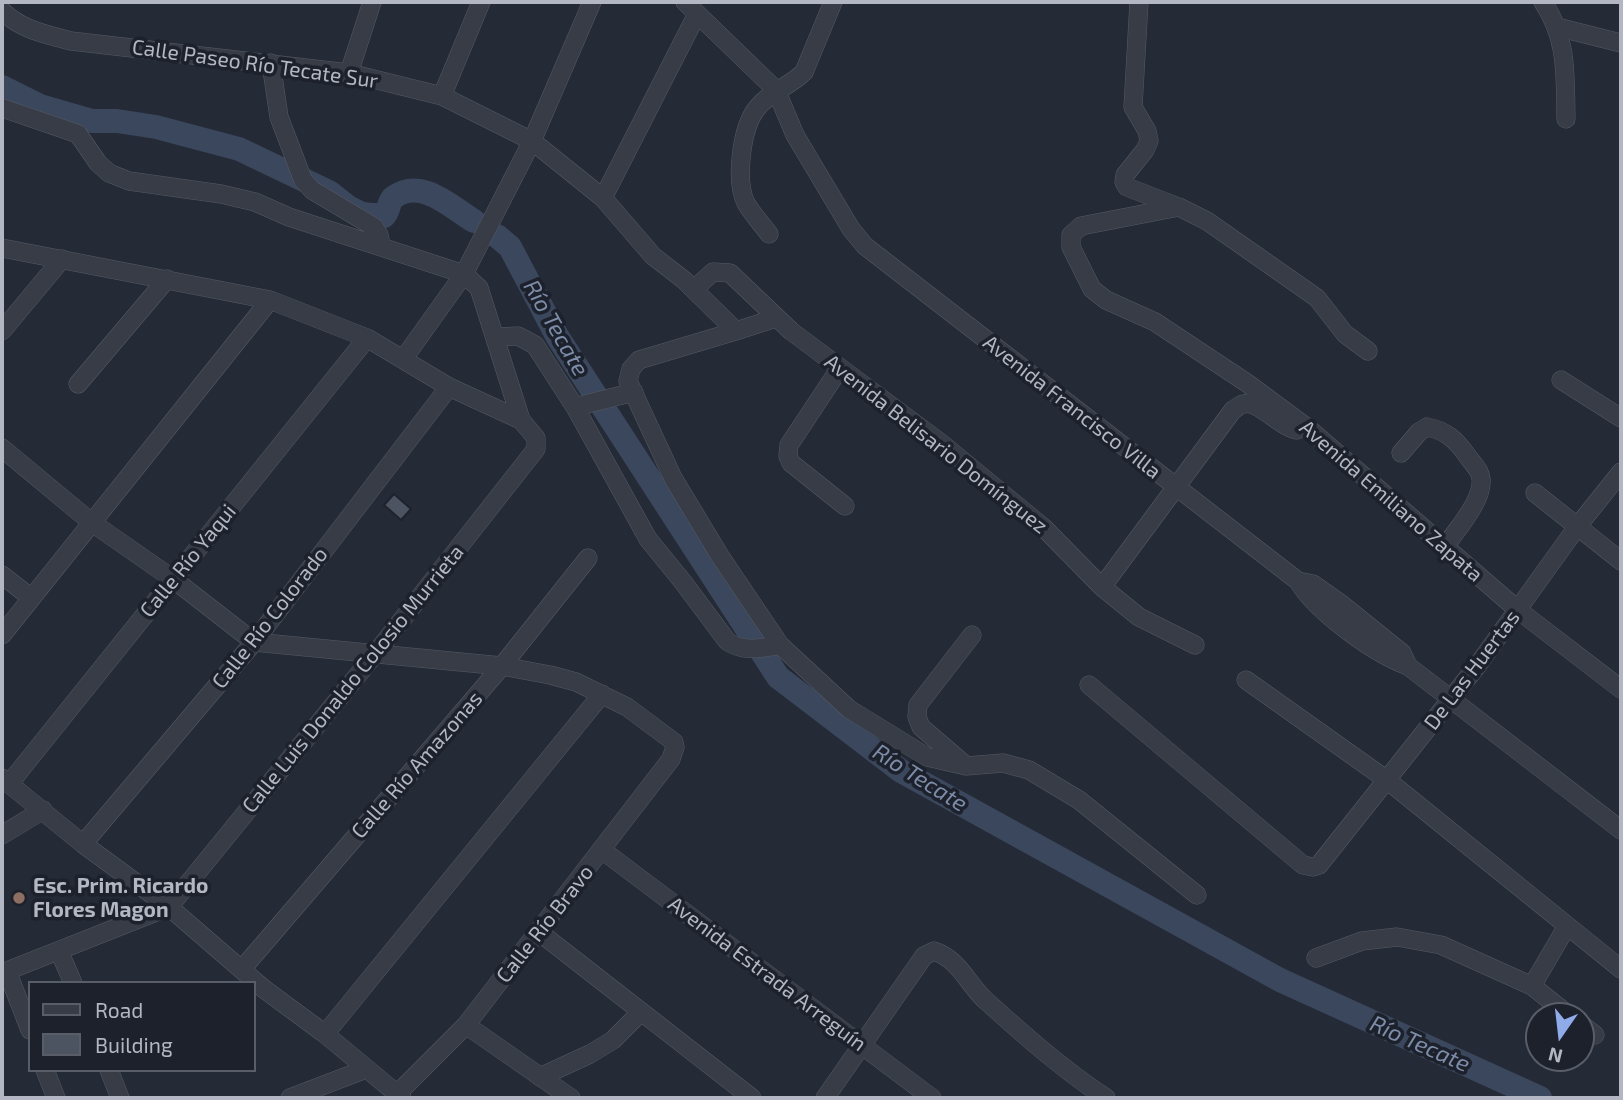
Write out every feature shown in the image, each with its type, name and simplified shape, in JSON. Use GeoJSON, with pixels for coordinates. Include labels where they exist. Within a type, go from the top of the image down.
{"type":"FeatureCollection","features":[{"type":"Feature","properties":{"kind":"street"},"geometry":{"type":"LineString","coordinates":[[349,73],[372,2]]}},
{"type":"Feature","properties":{"kind":"street"},"geometry":{"type":"LineString","coordinates":[[442,96],[481,2]]}},
{"type":"Feature","properties":{"kind":"street"},"geometry":{"type":"LineString","coordinates":[[404,358],[464,275],[531,141],[592,2]]}},
{"type":"Feature","properties":{"kind":"street"},"geometry":{"type":"LineString","coordinates":[[769,234],[746,203],[740,185],[740,166],[748,126],[755,110],[776,90],[795,81],[804,72],[833,2]]}},
{"type":"Feature","properties":{"kind":"street"},"geometry":{"type":"LineString","coordinates":[[1139,2],[1133,107],[1147,131],[1149,141],[1125,175],[1124,182],[1128,187],[1208,221],[1317,298],[1345,334],[1368,351]]}},
{"type":"Feature","properties":{"kind":"street"},"geometry":{"type":"LineString","coordinates":[[1542,2],[1558,27],[1563,48],[1566,119]]}},
{"type":"Feature","properties":{"kind":"street"},"geometry":{"type":"LineString","coordinates":[[603,198],[691,8],[776,90]]}},
{"type":"Feature","properties":{"kind":"street","name":"Calle Paseo Río Tecate Sur"},"geometry":{"type":"LineString","coordinates":[[2,11],[13,22],[27,29],[71,41],[349,73],[442,96],[531,141],[603,198],[653,256],[694,289],[736,331]]}},
{"type":"Feature","properties":{"kind":"street"},"geometry":{"type":"LineString","coordinates":[[1558,27],[1621,43]]}},
{"type":"Feature","properties":{"kind":"street"},"geometry":{"type":"LineString","coordinates":[[271,63],[279,117],[303,180],[312,190],[374,227],[381,245]]}},
{"type":"Feature","properties":{"kind":"street","name":"Avenida Francisco Villa"},"geometry":{"type":"LineString","coordinates":[[776,90],[795,135],[851,229],[865,246],[1298,581],[1313,584],[1340,603],[1402,653],[1408,666],[1450,700],[1621,830]]}},
{"type":"Feature","properties":{"kind":"street"},"geometry":{"type":"LineString","coordinates":[[2,108],[78,134],[98,163],[109,173],[129,181],[221,194],[255,202],[289,217],[381,245],[464,275],[479,288],[522,421]]}},
{"type":"Feature","properties":{"kind":"street","name":"Avenida Emiliano Zapata"},"geometry":{"type":"LineString","coordinates":[[1179,207],[1081,226],[1072,235],[1071,247],[1092,289],[1106,300],[1155,322],[1247,383],[1308,429],[1518,610],[1621,689]]}},
{"type":"Feature","properties":{"kind":"street"},"geometry":{"type":"LineString","coordinates":[[2,248],[270,300],[367,338],[449,387],[522,421]]}},
{"type":"Feature","properties":{"kind":"street"},"geometry":{"type":"LineString","coordinates":[[2,331],[62,259]]}},
{"type":"Feature","properties":{"kind":"street","name":"Avenida Belisario Domínguez"},"geometry":{"type":"LineString","coordinates":[[694,289],[713,272],[730,274],[776,318],[940,443],[1044,527],[1102,587],[1139,617],[1195,645]]}},
{"type":"Feature","properties":{"kind":"street"},"geometry":{"type":"LineString","coordinates":[[78,384],[166,279]]}},
{"type":"Feature","properties":{"kind":"street"},"geometry":{"type":"LineString","coordinates":[[2,635],[270,300]]}},
{"type":"Feature","properties":{"kind":"street"},"geometry":{"type":"LineString","coordinates":[[776,318],[639,360],[631,369],[628,381],[673,478],[720,556],[779,645],[849,709],[927,757],[966,766],[1003,764],[1028,770],[1079,800],[1197,895]]}},
{"type":"Feature","properties":{"kind":"street"},"geometry":{"type":"LineString","coordinates":[[497,337],[518,336],[535,345],[575,407],[648,539],[727,641],[735,647],[746,649],[779,645]]}},
{"type":"Feature","properties":{"kind":"street","name":"Calle Río Yaqui"},"geometry":{"type":"LineString","coordinates":[[6,781],[367,338]]}},
{"type":"Feature","properties":{"kind":"street"},"geometry":{"type":"LineString","coordinates":[[840,368],[789,445],[788,456],[791,463],[845,506]]}},
{"type":"Feature","properties":{"kind":"street"},"geometry":{"type":"LineString","coordinates":[[1562,380],[1621,418]]}},
{"type":"Feature","properties":{"kind":"street","name":"Calle Río Colorado"},"geometry":{"type":"LineString","coordinates":[[83,844],[254,642],[449,387]]}},
{"type":"Feature","properties":{"kind":"street"},"geometry":{"type":"LineString","coordinates":[[575,407],[634,392]]}},
{"type":"Feature","properties":{"kind":"street"},"geometry":{"type":"LineString","coordinates":[[1102,587],[1233,410],[1244,403],[1253,404],[1289,429],[1308,429]]}},
{"type":"Feature","properties":{"kind":"street","name":"Calle Luis Donaldo Colosio Murrieta"},"geometry":{"type":"LineString","coordinates":[[169,907],[536,449],[537,438],[522,421]]}},
{"type":"Feature","properties":{"kind":"street"},"geometry":{"type":"LineString","coordinates":[[1401,453],[1427,426],[1437,428],[1456,440],[1480,474],[1481,489],[1477,499],[1444,548]]}},
{"type":"Feature","properties":{"kind":"street"},"geometry":{"type":"LineString","coordinates":[[2,448],[91,522],[173,579],[254,642],[502,666],[576,682],[603,694],[325,1034]]}},
{"type":"Feature","properties":{"kind":"street","name":"De Las Huertas"},"geometry":{"type":"LineString","coordinates":[[1089,685],[1303,865],[1319,865],[1450,700],[1577,527],[1621,472]]}},
{"type":"Feature","properties":{"kind":"street"},"geometry":{"type":"LineString","coordinates":[[1535,494],[1621,561]]}},
{"type":"Feature","properties":{"kind":"street","name":"Calle Río Amazonas"},"geometry":{"type":"LineString","coordinates":[[242,969],[502,666],[588,558]]}},
{"type":"Feature","properties":{"kind":"street"},"geometry":{"type":"LineString","coordinates":[[2,575],[30,597]]}},
{"type":"Feature","properties":{"kind":"street"},"geometry":{"type":"LineString","coordinates":[[966,766],[921,727],[917,717],[918,705],[972,635]]}},
{"type":"Feature","properties":{"kind":"street"},"geometry":{"type":"LineString","coordinates":[[1246,680],[1387,780],[1621,969]]}},
{"type":"Feature","properties":{"kind":"street","name":"Calle Río Bravo"},"geometry":{"type":"LineString","coordinates":[[400,1096],[466,1025],[671,759],[676,747],[674,742],[627,707],[603,694]]}},
{"type":"Feature","properties":{"kind":"street"},"geometry":{"type":"LineString","coordinates":[[6,781],[83,844],[169,907],[242,969],[251,981]]}},
{"type":"Feature","properties":{"kind":"street"},"geometry":{"type":"LineString","coordinates":[[2,835],[43,810]]}},
{"type":"Feature","properties":{"kind":"street","name":"Avenida Estrada Arreguín"},"geometry":{"type":"LineString","coordinates":[[602,850],[932,1098]]}},
{"type":"Feature","properties":{"kind":"street"},"geometry":{"type":"LineString","coordinates":[[28,1026],[4,972],[169,907]]}},
{"type":"Feature","properties":{"kind":"street"},"geometry":{"type":"LineString","coordinates":[[1532,986],[1567,926]]}},
{"type":"Feature","properties":{"kind":"street"},"geometry":{"type":"LineString","coordinates":[[539,932],[752,1098]]}},
{"type":"Feature","properties":{"kind":"street"},"geometry":{"type":"LineString","coordinates":[[1316,958],[1362,941],[1397,937],[1441,945],[1532,986],[1552,1002]]}},
{"type":"Feature","properties":{"kind":"street"},"geometry":{"type":"LineString","coordinates":[[59,951],[72,981]]}},
{"type":"Feature","properties":{"kind":"street"},"geometry":{"type":"LineString","coordinates":[[825,1098],[924,956],[934,951],[948,955],[981,996],[1066,1072],[1106,1098]]}},
{"type":"Feature","properties":{"kind":"street"},"geometry":{"type":"LineString","coordinates":[[259,991],[325,1034],[400,1096]]}},
{"type":"Feature","properties":{"kind":"street"},"geometry":{"type":"LineString","coordinates":[[540,1077],[613,1040],[641,1012]]}},
{"type":"Feature","properties":{"kind":"street"},"geometry":{"type":"LineString","coordinates":[[466,1025],[571,1098]]}},
{"type":"Feature","properties":{"kind":"street"},"geometry":{"type":"LineString","coordinates":[[290,1098],[366,1069]]}},
{"type":"Feature","properties":{"kind":"street"},"geometry":{"type":"LineString","coordinates":[[46,1072],[56,1098]]}},
{"type":"Feature","properties":{"kind":"street"},"geometry":{"type":"LineString","coordinates":[[110,1072],[120,1098]]}},
{"type":"Feature","properties":{"kind":"building"},"geometry":{"type":"Polygon","coordinates":[[[394,494],[411,509],[401,520],[384,505],[394,494]]]}},
{"type":"Feature","properties":{"kind":"waterway","name":"Río Tecate"},"geometry":{"type":"LineString","coordinates":[[2,87],[40,106],[92,121],[117,121],[156,127],[239,149],[329,192],[362,214],[384,216],[394,197],[415,190],[426,192],[446,202],[474,221]]}},
{"type":"Feature","properties":{"kind":"waterway","name":"Río Tecate"},"geometry":{"type":"LineString","coordinates":[[497,236],[510,247],[557,336],[778,677],[901,771],[1280,980],[1540,1098]]}},
{"type":"Feature","properties":{"kind":"place","name":"Esc. Prim. Ricardo Flores Magon"},"geometry":{"type":"Point","coordinates":[19,898]}}]}
